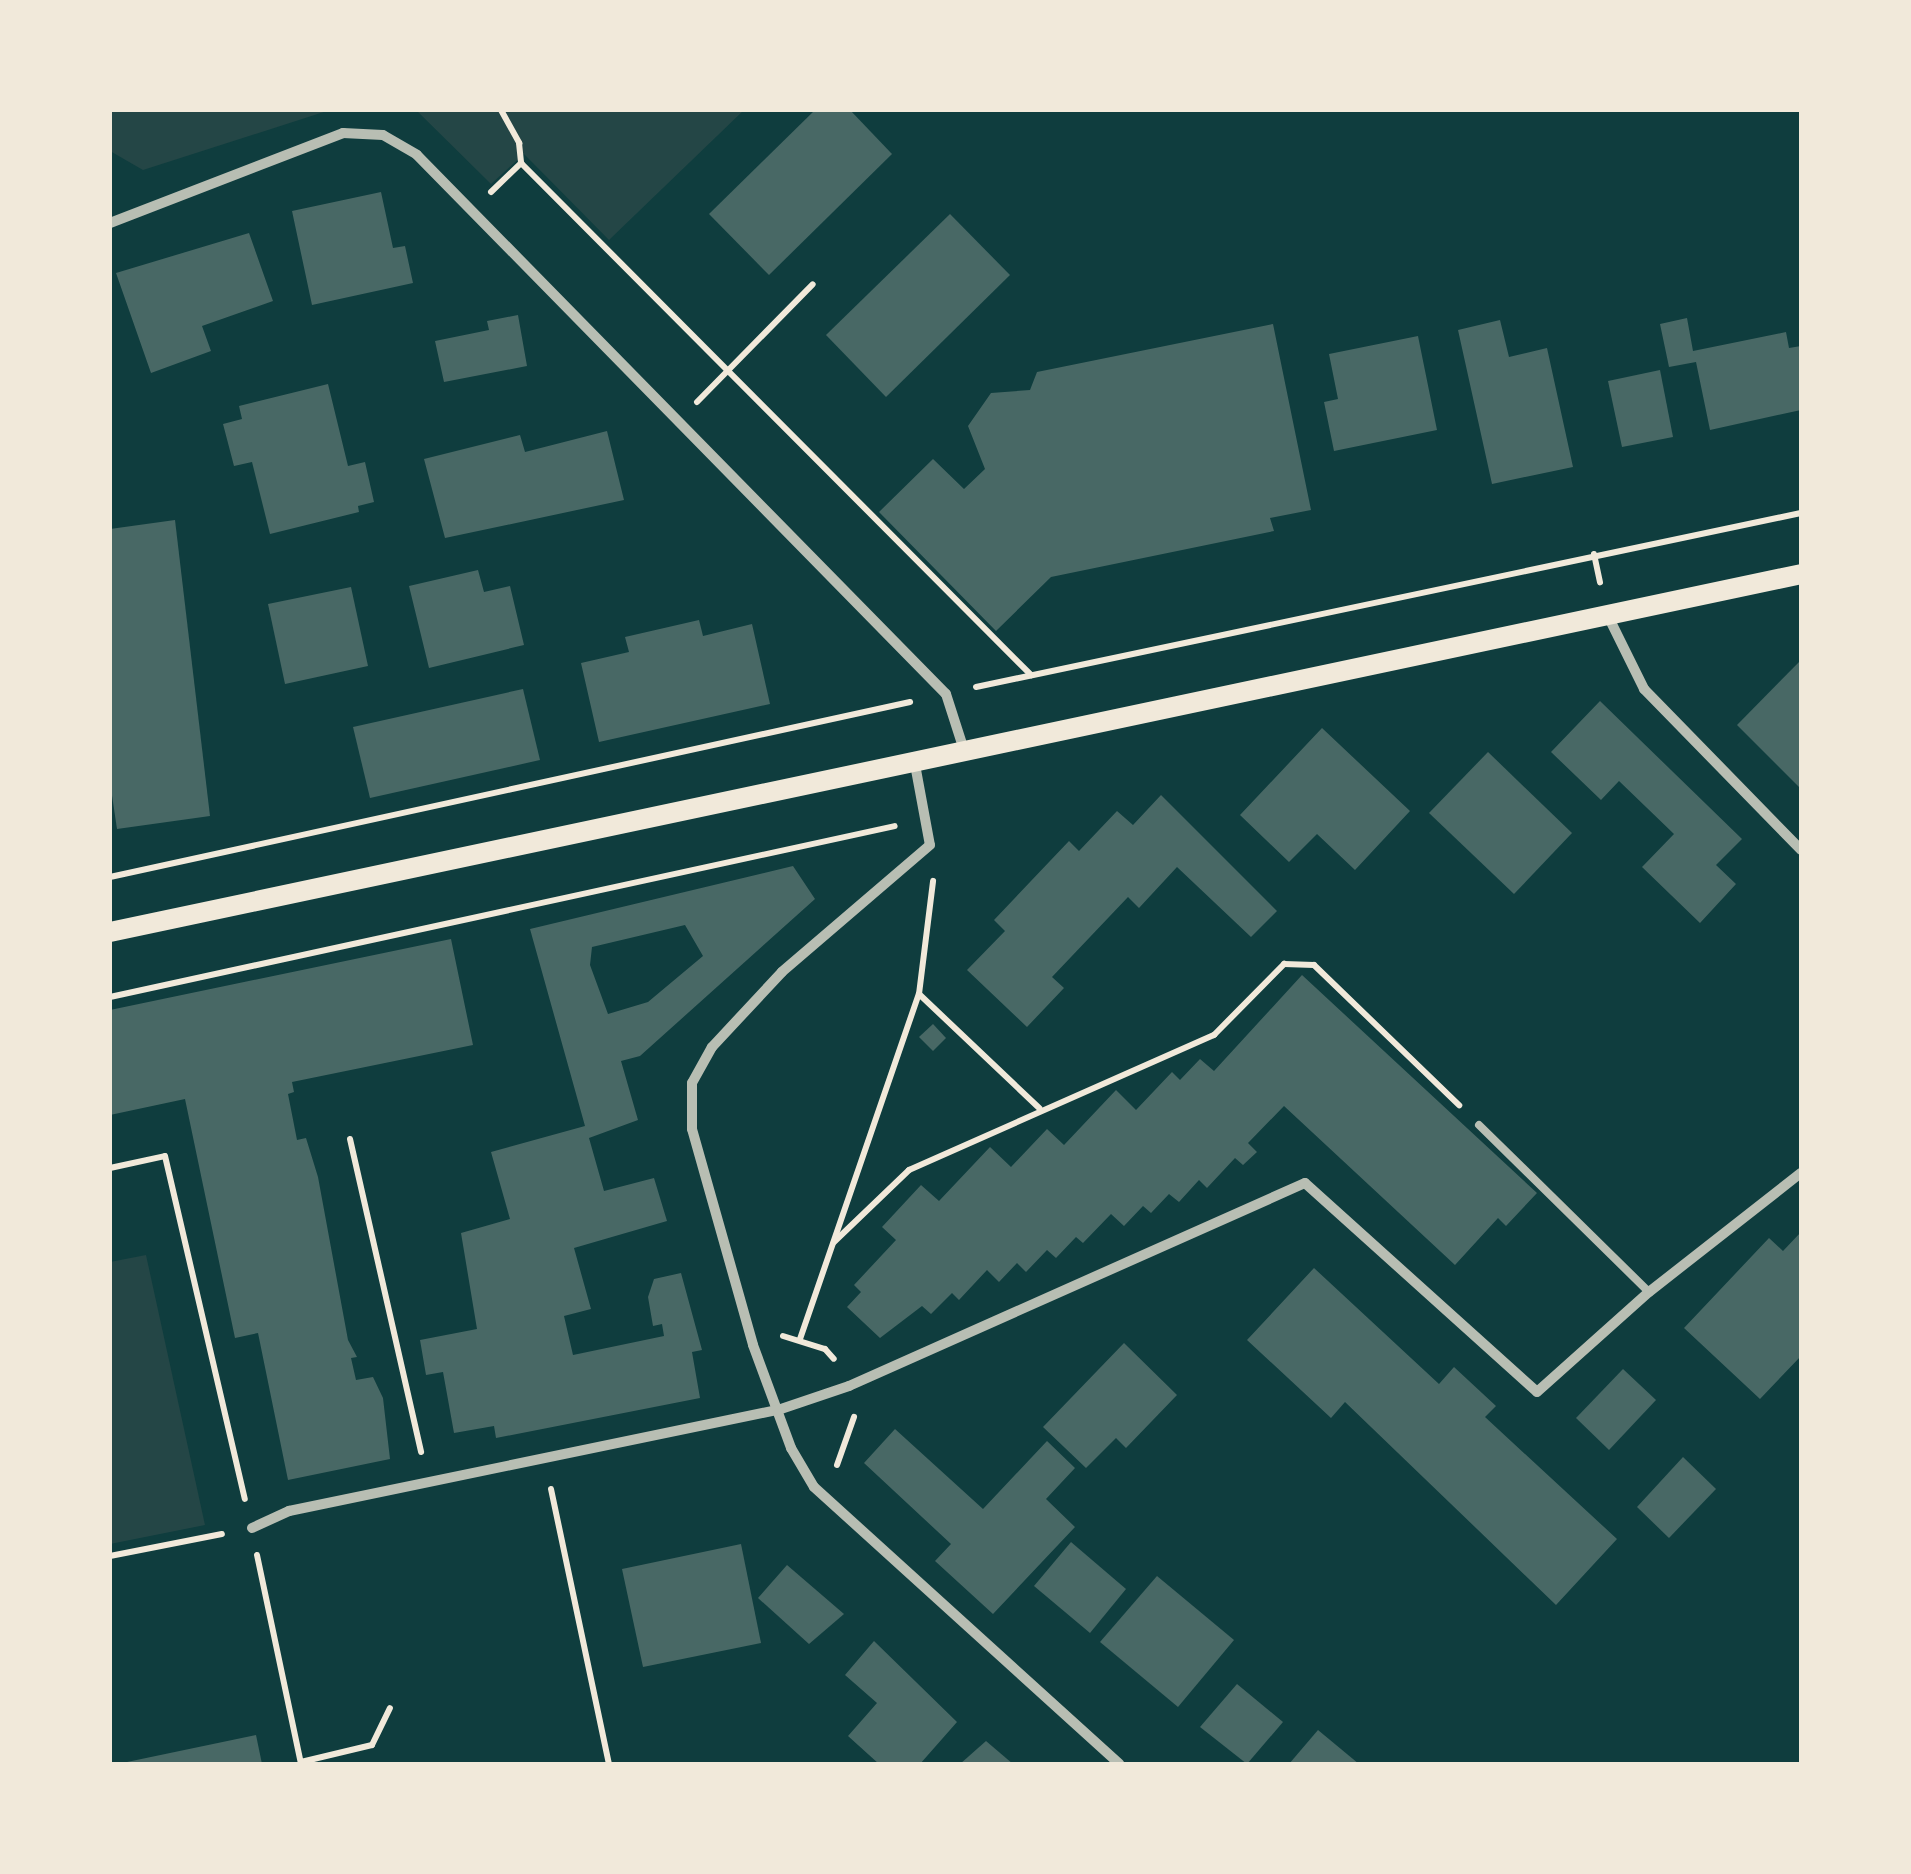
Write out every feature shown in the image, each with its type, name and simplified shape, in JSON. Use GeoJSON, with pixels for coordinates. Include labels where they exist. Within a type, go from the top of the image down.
{"type":"FeatureCollection","features":[{"type":"Feature","properties":{"kind":"main road"},"geometry":{"type":"LineString","coordinates":[[110,932],[963,747],[1801,574]]}},
{"type":"Feature","properties":{"kind":"street"},"geometry":{"type":"LineString","coordinates":[[110,223],[342,133],[383,135],[417,155],[946,694],[963,747]]}},
{"type":"Feature","properties":{"kind":"street"},"geometry":{"type":"LineString","coordinates":[[1607,613],[1644,689],[1801,850]]}},
{"type":"Feature","properties":{"kind":"street"},"geometry":{"type":"LineString","coordinates":[[914,758],[930,845],[782,972],[712,1047],[692,1084],[692,1129],[778,1410],[814,1487],[1119,1764]]}},
{"type":"Feature","properties":{"kind":"street"},"geometry":{"type":"LineString","coordinates":[[252,1528],[289,1512],[778,1410],[850,1386],[1305,1183],[1536,1392],[1649,1292],[1801,1174]]}},
{"type":"Feature","properties":{"kind":"lane"},"geometry":{"type":"LineString","coordinates":[[1479,1125],[1649,1292]]}},
{"type":"Feature","properties":{"kind":"path"},"geometry":{"type":"LineString","coordinates":[[501,110],[519,143],[521,163],[1031,675]]}},
{"type":"Feature","properties":{"kind":"path"},"geometry":{"type":"LineString","coordinates":[[472,210],[521,163]]}},
{"type":"Feature","properties":{"kind":"path"},"geometry":{"type":"LineString","coordinates":[[678,421],[814,284]]}},
{"type":"Feature","properties":{"kind":"path"},"geometry":{"type":"LineString","coordinates":[[110,997],[926,820]]}},
{"type":"Feature","properties":{"kind":"path"},"geometry":{"type":"LineString","coordinates":[[800,1340],[919,994],[934,900],[930,845]]}},
{"type":"Feature","properties":{"kind":"path"},"geometry":{"type":"LineString","coordinates":[[834,1242],[909,1170],[1039,1108],[1214,1035],[1284,964],[1314,965],[1479,1125]]}},
{"type":"Feature","properties":{"kind":"path"},"geometry":{"type":"LineString","coordinates":[[919,994],[1039,1108]]}},
{"type":"Feature","properties":{"kind":"path"},"geometry":{"type":"LineString","coordinates":[[350,1139],[428,1483]]}},
{"type":"Feature","properties":{"kind":"path"},"geometry":{"type":"LineString","coordinates":[[110,1168],[166,1156],[252,1528],[301,1763],[372,1745],[390,1708]]}},
{"type":"Feature","properties":{"kind":"path"},"geometry":{"type":"LineString","coordinates":[[545,1458],[608,1764]]}},
{"type":"Feature","properties":{"kind":"path"},"geometry":{"type":"LineString","coordinates":[[110,1556],[252,1528]]}},
{"type":"Feature","properties":{"kind":"shaded area"},"geometry":{"type":"Polygon","coordinates":[[[110,110],[330,110],[143,170],[110,151],[110,110]]]}},
{"type":"Feature","properties":{"kind":"shaded area"},"geometry":{"type":"Polygon","coordinates":[[[416,110],[744,110],[609,240],[524,154],[491,184],[416,110]]]}},
{"type":"Feature","properties":{"kind":"shaded area"},"geometry":{"type":"Polygon","coordinates":[[[146,1255],[205,1525],[110,1544],[110,1262],[146,1255]]]}},
{"type":"Feature","properties":{"kind":"building"},"geometry":{"type":"Polygon","coordinates":[[[815,110],[850,110],[892,154],[769,275],[709,214],[815,110]]]}},
{"type":"Feature","properties":{"kind":"building"},"geometry":{"type":"Polygon","coordinates":[[[381,192],[393,248],[405,246],[413,283],[312,305],[292,211],[381,192]]]}},
{"type":"Feature","properties":{"kind":"building"},"geometry":{"type":"Polygon","coordinates":[[[950,214],[1010,275],[886,397],[826,335],[950,214]]]}},
{"type":"Feature","properties":{"kind":"building"},"geometry":{"type":"Polygon","coordinates":[[[249,233],[273,301],[202,326],[211,351],[151,373],[116,273],[249,233]]]}},
{"type":"Feature","properties":{"kind":"building"},"geometry":{"type":"Polygon","coordinates":[[[518,315],[527,366],[444,382],[435,341],[489,330],[487,321],[518,315]]]}},
{"type":"Feature","properties":{"kind":"building"},"geometry":{"type":"Polygon","coordinates":[[[1687,318],[1693,351],[1786,332],[1789,348],[1801,346],[1801,410],[1710,430],[1696,362],[1669,367],[1660,324],[1687,318]]]}},
{"type":"Feature","properties":{"kind":"building"},"geometry":{"type":"Polygon","coordinates":[[[1500,320],[1509,357],[1547,348],[1573,467],[1492,484],[1458,330],[1500,320]]]}},
{"type":"Feature","properties":{"kind":"building"},"geometry":{"type":"Polygon","coordinates":[[[1273,324],[1311,510],[1270,518],[1274,531],[1051,577],[996,631],[879,512],[933,459],[964,489],[985,469],[968,426],[991,393],[1030,390],[1037,372],[1273,324]]]}},
{"type":"Feature","properties":{"kind":"building"},"geometry":{"type":"Polygon","coordinates":[[[1418,336],[1437,430],[1334,451],[1324,402],[1338,399],[1329,354],[1418,336]]]}},
{"type":"Feature","properties":{"kind":"building"},"geometry":{"type":"Polygon","coordinates":[[[1660,370],[1673,437],[1622,447],[1608,381],[1660,370]]]}},
{"type":"Feature","properties":{"kind":"building"},"geometry":{"type":"Polygon","coordinates":[[[328,384],[348,466],[365,462],[374,502],[358,506],[359,512],[270,534],[252,462],[234,466],[223,424],[242,419],[239,406],[328,384]]]}},
{"type":"Feature","properties":{"kind":"building"},"geometry":{"type":"Polygon","coordinates":[[[607,431],[624,500],[445,538],[424,459],[520,435],[525,452],[607,431]]]}},
{"type":"Feature","properties":{"kind":"building"},"geometry":{"type":"Polygon","coordinates":[[[175,520],[210,816],[117,829],[110,782],[110,529],[175,520]]]}},
{"type":"Feature","properties":{"kind":"building"},"geometry":{"type":"Polygon","coordinates":[[[478,570],[484,592],[510,586],[524,645],[429,668],[409,586],[478,570]]]}},
{"type":"Feature","properties":{"kind":"building"},"geometry":{"type":"Polygon","coordinates":[[[351,587],[368,666],[285,684],[268,604],[351,587]]]}},
{"type":"Feature","properties":{"kind":"building"},"geometry":{"type":"Polygon","coordinates":[[[699,620],[703,636],[752,624],[770,704],[599,742],[581,663],[629,652],[625,637],[699,620]]]}},
{"type":"Feature","properties":{"kind":"building"},"geometry":{"type":"Polygon","coordinates":[[[1801,660],[1801,789],[1737,725],[1801,660]]]}},
{"type":"Feature","properties":{"kind":"building"},"geometry":{"type":"Polygon","coordinates":[[[523,689],[540,760],[370,798],[353,727],[523,689]]]}},
{"type":"Feature","properties":{"kind":"building"},"geometry":{"type":"Polygon","coordinates":[[[1600,701],[1742,839],[1716,865],[1736,884],[1700,923],[1642,867],[1674,834],[1619,781],[1601,800],[1551,752],[1600,701]]]}},
{"type":"Feature","properties":{"kind":"building"},"geometry":{"type":"Polygon","coordinates":[[[1322,728],[1410,811],[1355,870],[1317,834],[1289,862],[1240,815],[1322,728]]]}},
{"type":"Feature","properties":{"kind":"building"},"geometry":{"type":"Polygon","coordinates":[[[1488,752],[1572,833],[1514,894],[1429,813],[1488,752]]]}},
{"type":"Feature","properties":{"kind":"building"},"geometry":{"type":"Polygon","coordinates":[[[1161,795],[1277,911],[1251,937],[1177,867],[1139,908],[1128,897],[1052,977],[1064,988],[1027,1027],[967,970],[1005,931],[994,920],[1069,841],[1079,851],[1117,811],[1133,825],[1161,795]]]}},
{"type":"Feature","properties":{"kind":"building"},"geometry":{"type":"Polygon","coordinates":[[[793,866],[815,899],[640,1056],[621,1061],[638,1120],[589,1138],[604,1191],[654,1178],[667,1221],[574,1248],[591,1309],[564,1316],[573,1355],[664,1336],[662,1324],[653,1326],[648,1297],[654,1279],[681,1273],[702,1350],[692,1352],[700,1398],[496,1438],[494,1426],[454,1433],[443,1372],[426,1375],[420,1340],[477,1329],[461,1233],[510,1219],[491,1152],[585,1126],[530,929],[793,866]],[[685,925],[592,947],[590,965],[608,1014],[648,1002],[703,956],[685,925]]]}},
{"type":"Feature","properties":{"kind":"building"},"geometry":{"type":"Polygon","coordinates":[[[451,939],[473,1045],[292,1082],[294,1092],[288,1094],[297,1140],[306,1138],[318,1177],[348,1340],[357,1357],[351,1358],[356,1380],[373,1377],[383,1398],[390,1459],[288,1480],[258,1333],[235,1338],[185,1099],[110,1115],[110,1010],[451,939]]]}},
{"type":"Feature","properties":{"kind":"building"},"geometry":{"type":"Polygon","coordinates":[[[1302,975],[1537,1193],[1506,1226],[1498,1218],[1455,1265],[1284,1106],[1248,1143],[1257,1152],[1243,1165],[1235,1158],[1207,1188],[1199,1180],[1179,1202],[1169,1194],[1151,1213],[1143,1206],[1124,1226],[1111,1214],[1083,1243],[1076,1237],[1056,1258],[1047,1250],[1026,1272],[1017,1263],[999,1282],[987,1270],[959,1300],[952,1293],[931,1314],[922,1306],[880,1338],[847,1307],[861,1292],[854,1285],[896,1240],[882,1227],[921,1185],[939,1201],[990,1147],[1011,1167],[1047,1129],[1064,1145],[1116,1090],[1136,1110],[1172,1072],[1180,1080],[1200,1059],[1214,1071],[1302,975]]]}},
{"type":"Feature","properties":{"kind":"building"},"geometry":{"type":"Polygon","coordinates":[[[933,1024],[946,1038],[933,1051],[919,1037],[933,1024]]]}},
{"type":"Feature","properties":{"kind":"building"},"geometry":{"type":"Polygon","coordinates":[[[1801,1232],[1801,1356],[1760,1399],[1684,1328],[1769,1238],[1783,1251],[1801,1232]]]}},
{"type":"Feature","properties":{"kind":"building"},"geometry":{"type":"Polygon","coordinates":[[[1314,1268],[1439,1384],[1454,1367],[1496,1406],[1485,1417],[1617,1539],[1556,1605],[1345,1402],[1331,1418],[1247,1340],[1314,1268]]]}},
{"type":"Feature","properties":{"kind":"building"},"geometry":{"type":"Polygon","coordinates":[[[1124,1343],[1177,1395],[1126,1448],[1116,1438],[1086,1468],[1043,1427],[1124,1343]]]}},
{"type":"Feature","properties":{"kind":"building"},"geometry":{"type":"Polygon","coordinates":[[[1623,1369],[1656,1400],[1609,1450],[1576,1418],[1623,1369]]]}},
{"type":"Feature","properties":{"kind":"building"},"geometry":{"type":"Polygon","coordinates":[[[895,1429],[983,1509],[1047,1441],[1075,1468],[1046,1499],[1075,1527],[993,1614],[935,1561],[951,1544],[864,1463],[895,1429]]]}},
{"type":"Feature","properties":{"kind":"building"},"geometry":{"type":"Polygon","coordinates":[[[1683,1457],[1716,1489],[1669,1538],[1637,1507],[1683,1457]]]}},
{"type":"Feature","properties":{"kind":"building"},"geometry":{"type":"Polygon","coordinates":[[[1071,1542],[1126,1589],[1090,1633],[1034,1586],[1071,1542]]]}},
{"type":"Feature","properties":{"kind":"building"},"geometry":{"type":"Polygon","coordinates":[[[741,1544],[761,1643],[643,1667],[622,1569],[741,1544]]]}},
{"type":"Feature","properties":{"kind":"building"},"geometry":{"type":"Polygon","coordinates":[[[787,1565],[844,1614],[809,1644],[758,1598],[787,1565]]]}},
{"type":"Feature","properties":{"kind":"building"},"geometry":{"type":"Polygon","coordinates":[[[1157,1576],[1234,1640],[1178,1707],[1100,1642],[1157,1576]]]}},
{"type":"Feature","properties":{"kind":"building"},"geometry":{"type":"Polygon","coordinates":[[[874,1641],[957,1722],[920,1764],[879,1764],[848,1736],[877,1703],[845,1675],[874,1641]]]}},
{"type":"Feature","properties":{"kind":"building"},"geometry":{"type":"Polygon","coordinates":[[[1237,1684],[1283,1722],[1247,1764],[1200,1727],[1237,1684]]]}},
{"type":"Feature","properties":{"kind":"building"},"geometry":{"type":"Polygon","coordinates":[[[1318,1730],[1359,1764],[1289,1764],[1318,1730]]]}},
{"type":"Feature","properties":{"kind":"building"},"geometry":{"type":"Polygon","coordinates":[[[256,1735],[262,1764],[127,1764],[127,1762],[256,1735]]]}},
{"type":"Feature","properties":{"kind":"building"},"geometry":{"type":"Polygon","coordinates":[[[986,1741],[1013,1764],[960,1764],[986,1741]]]}}]}
